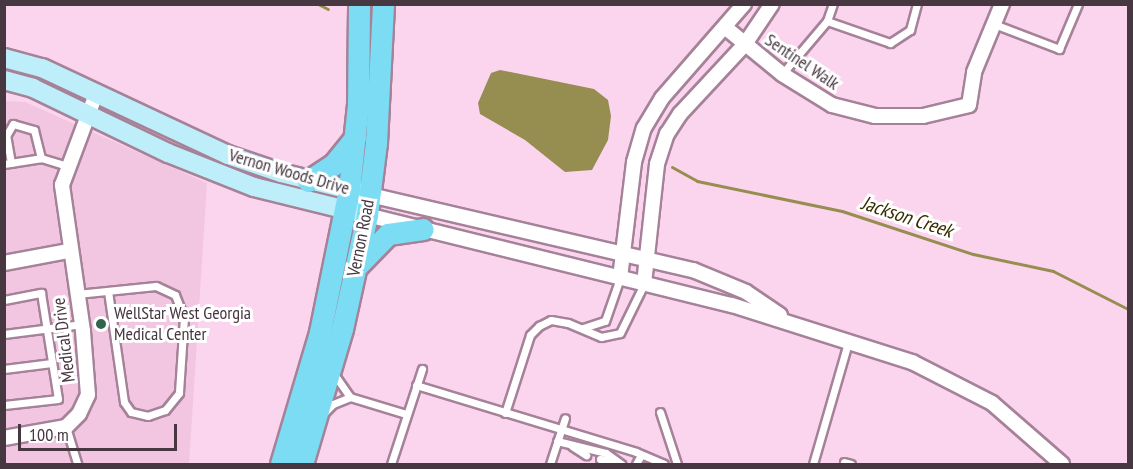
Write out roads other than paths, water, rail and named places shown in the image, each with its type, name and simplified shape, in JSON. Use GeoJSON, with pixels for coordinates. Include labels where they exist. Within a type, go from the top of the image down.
{"type":"FeatureCollection","features":[{"type":"Feature","properties":{"kind":"main road","name":"Vernon Road"},"geometry":{"type":"LineString","coordinates":[[281,465],[320,332],[349,190],[356,138],[359,4]]}},
{"type":"Feature","properties":{"kind":"main road","name":"Vernon Road"},"geometry":{"type":"LineString","coordinates":[[302,465],[331,369],[356,268],[368,205],[380,95],[383,4]]}},
{"type":"Feature","properties":{"kind":"main road"},"geometry":{"type":"LineString","coordinates":[[308,181],[333,165],[356,138]]}},
{"type":"Feature","properties":{"kind":"main road"},"geometry":{"type":"LineString","coordinates":[[356,268],[372,247],[388,234],[423,229]]}},
{"type":"Feature","properties":{"kind":"street"},"geometry":{"type":"LineString","coordinates":[[620,278],[634,162],[644,128],[662,98],[726,28],[744,4]]}},
{"type":"Feature","properties":{"kind":"street"},"geometry":{"type":"LineString","coordinates":[[644,284],[657,164],[667,134],[680,114],[744,44],[772,4]]}},
{"type":"Feature","properties":{"kind":"street"},"geometry":{"type":"LineString","coordinates":[[994,24],[1002,4]]}},
{"type":"Feature","properties":{"kind":"street","name":"Sentinel Walk"},"geometry":{"type":"LineString","coordinates":[[726,28],[782,74],[818,98],[860,114],[923,116],[969,105],[974,72],[994,24]]}},
{"type":"Feature","properties":{"kind":"street","name":"Vernon Woods Drive"},"geometry":{"type":"LineString","coordinates":[[4,58],[42,68],[220,152],[308,181],[349,190],[368,205],[423,229],[732,305],[795,326]]}},
{"type":"Feature","properties":{"kind":"street","name":"Vernon Woods Drive"},"geometry":{"type":"LineString","coordinates":[[4,80],[33,88],[211,171],[284,197],[344,212],[368,205],[647,258],[726,282],[795,326]]}},
{"type":"Feature","properties":{"kind":"street","name":"Medical Drive"},"geometry":{"type":"LineString","coordinates":[[66,428],[79,414],[88,394],[82,324],[69,251],[62,185],[96,94]]}},
{"type":"Feature","properties":{"kind":"street"},"geometry":{"type":"LineString","coordinates":[[4,263],[69,251]]}},
{"type":"Feature","properties":{"kind":"street"},"geometry":{"type":"LineString","coordinates":[[795,326],[912,362],[973,391],[1027,430],[1062,465]]}},
{"type":"Feature","properties":{"kind":"street"},"geometry":{"type":"LineString","coordinates":[[4,438],[66,428]]}},
{"type":"Feature","properties":{"kind":"lane"},"geometry":{"type":"LineString","coordinates":[[782,74],[827,21],[833,4]]}},
{"type":"Feature","properties":{"kind":"lane"},"geometry":{"type":"LineString","coordinates":[[827,21],[890,42],[910,30],[917,4]]}},
{"type":"Feature","properties":{"kind":"lane"},"geometry":{"type":"LineString","coordinates":[[994,24],[1059,49],[1078,4]]}},
{"type":"Feature","properties":{"kind":"lane"},"geometry":{"type":"LineString","coordinates":[[41,158],[34,130],[13,124],[6,136],[8,163],[41,158],[68,166]]}},
{"type":"Feature","properties":{"kind":"lane"},"geometry":{"type":"LineString","coordinates":[[583,328],[605,321],[620,278]]}},
{"type":"Feature","properties":{"kind":"lane"},"geometry":{"type":"LineString","coordinates":[[505,413],[530,335],[539,326],[550,321],[583,328],[602,337],[620,333],[644,284]]}},
{"type":"Feature","properties":{"kind":"lane"},"geometry":{"type":"LineString","coordinates":[[77,294],[156,286],[175,295],[184,317],[179,393],[165,410],[148,416],[131,412],[124,402],[108,291]]}},
{"type":"Feature","properties":{"kind":"lane"},"geometry":{"type":"LineString","coordinates":[[4,300],[41,293],[58,399],[4,405]]}},
{"type":"Feature","properties":{"kind":"lane"},"geometry":{"type":"LineString","coordinates":[[4,334],[82,324]]}},
{"type":"Feature","properties":{"kind":"lane"},"geometry":{"type":"LineString","coordinates":[[813,465],[848,343]]}},
{"type":"Feature","properties":{"kind":"lane"},"geometry":{"type":"LineString","coordinates":[[4,369],[52,363]]}},
{"type":"Feature","properties":{"kind":"lane"},"geometry":{"type":"LineString","coordinates":[[331,369],[338,385],[350,397],[406,414]]}},
{"type":"Feature","properties":{"kind":"lane"},"geometry":{"type":"LineString","coordinates":[[391,465],[422,369]]}},
{"type":"Feature","properties":{"kind":"lane"},"geometry":{"type":"LineString","coordinates":[[416,385],[642,454],[664,465]]}},
{"type":"Feature","properties":{"kind":"lane"},"geometry":{"type":"LineString","coordinates":[[315,422],[333,404],[350,397]]}},
{"type":"Feature","properties":{"kind":"lane"},"geometry":{"type":"LineString","coordinates":[[660,412],[676,465]]}},
{"type":"Feature","properties":{"kind":"lane"},"geometry":{"type":"LineString","coordinates":[[550,465],[565,418]]}},
{"type":"Feature","properties":{"kind":"lane"},"geometry":{"type":"LineString","coordinates":[[66,428],[77,465]]}},
{"type":"Feature","properties":{"kind":"lane"},"geometry":{"type":"LineString","coordinates":[[557,441],[572,446],[586,455]]}},
{"type":"Feature","properties":{"kind":"lane"},"geometry":{"type":"LineString","coordinates":[[572,446],[581,445],[606,453],[621,465]]}},
{"type":"Feature","properties":{"kind":"lane"},"geometry":{"type":"LineString","coordinates":[[636,465],[642,454]]}},
{"type":"Feature","properties":{"kind":"lane"},"geometry":{"type":"LineString","coordinates":[[600,459],[613,460]]}},
{"type":"Feature","properties":{"kind":"waterway","name":"Jackson Creek"},"geometry":{"type":"LineString","coordinates":[[318,4],[328,9]]}},
{"type":"Feature","properties":{"kind":"waterway","name":"Jackson Creek"},"geometry":{"type":"LineString","coordinates":[[672,167],[697,181],[842,211],[973,254],[1053,271],[1128,309]]}},
{"type":"Feature","properties":{"kind":"place","name":"WellStar West Georgia Medical Center"},"geometry":{"type":"Point","coordinates":[101,324]}}]}
